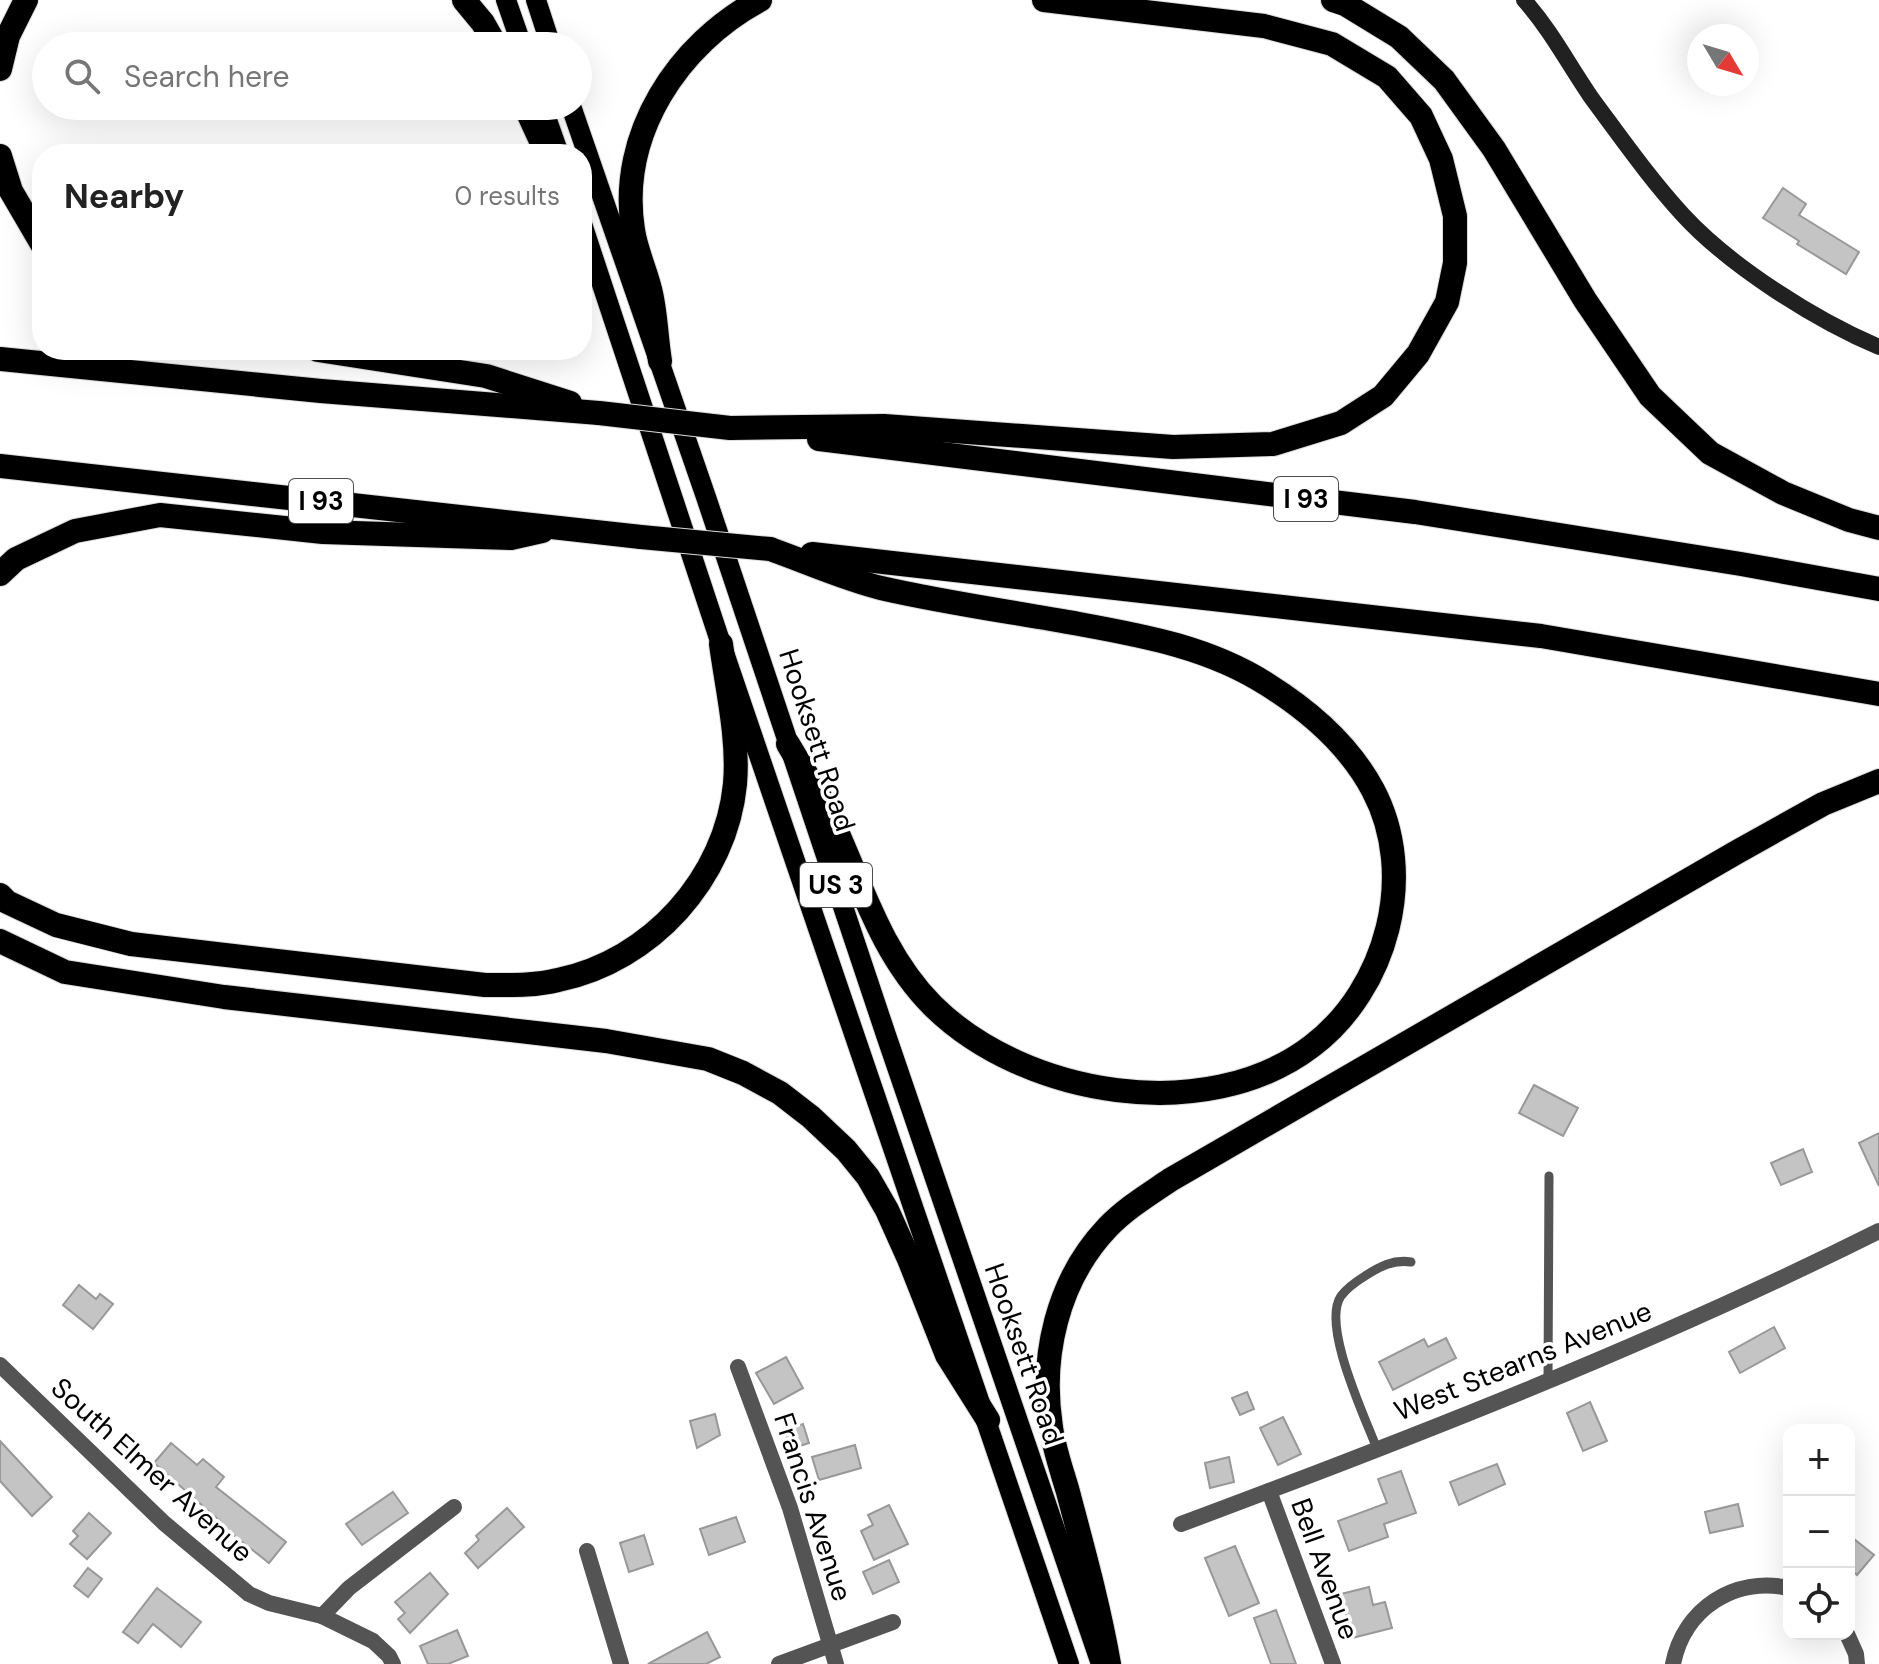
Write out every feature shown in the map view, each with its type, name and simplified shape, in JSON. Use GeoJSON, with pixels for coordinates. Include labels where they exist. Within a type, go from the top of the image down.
{"type":"FeatureCollection","features":[{"type":"Feature","properties":{"kind":"highway"},"geometry":{"type":"LineString","coordinates":[[0,69],[8,36],[26,0]]}},
{"type":"Feature","properties":{"kind":"highway"},"geometry":{"type":"LineString","coordinates":[[464,0],[488,32]]}},
{"type":"Feature","properties":{"kind":"highway"},"geometry":{"type":"LineString","coordinates":[[660,361],[651,293],[633,230],[635,162],[659,95],[681,63],[708,34],[731,16],[760,0]]}},
{"type":"Feature","properties":{"kind":"highway"},"geometry":{"type":"LineString","coordinates":[[730,428],[884,426],[1173,447],[1273,444],[1341,423],[1383,396],[1418,354],[1447,302],[1455,263],[1455,216],[1441,159],[1421,116],[1387,77],[1332,44],[1264,26],[1044,0]]}},
{"type":"Feature","properties":{"kind":"highway"},"geometry":{"type":"LineString","coordinates":[[1333,0],[1399,37],[1444,80],[1494,149],[1585,300],[1650,396],[1710,453],[1783,493],[1849,520],[1879,528]]}},
{"type":"Feature","properties":{"kind":"highway"},"geometry":{"type":"LineString","coordinates":[[531,120],[542,144]]}},
{"type":"Feature","properties":{"kind":"highway"},"geometry":{"type":"LineString","coordinates":[[0,156],[11,191],[32,227]]}},
{"type":"Feature","properties":{"kind":"highway","name":"I 93"},"geometry":{"type":"LineString","coordinates":[[0,359],[321,391],[599,413],[730,428],[1415,512],[1879,589]]}},
{"type":"Feature","properties":{"kind":"highway"},"geometry":{"type":"LineString","coordinates":[[383,360],[486,376],[537,390],[599,413]]}},
{"type":"Feature","properties":{"kind":"highway","name":"I 93"},"geometry":{"type":"LineString","coordinates":[[0,466],[1541,636],[1879,694]]}},
{"type":"Feature","properties":{"kind":"highway"},"geometry":{"type":"LineString","coordinates":[[0,574],[16,559],[75,531],[160,515],[323,532],[511,538],[564,527]]}},
{"type":"Feature","properties":{"kind":"highway"},"geometry":{"type":"LineString","coordinates":[[770,549],[877,587],[1183,646],[1230,663],[1266,683],[1329,731],[1354,760],[1374,792],[1386,821],[1393,857],[1390,928],[1362,991],[1339,1021],[1313,1046],[1286,1063],[1227,1084],[1191,1090],[1147,1093],[1076,1084],[1010,1060],[979,1042],[932,1005],[883,938],[829,814],[788,744]]}},
{"type":"Feature","properties":{"kind":"highway"},"geometry":{"type":"LineString","coordinates":[[0,895],[7,902],[56,925],[131,944],[485,985],[526,985],[560,980],[592,970],[625,954],[653,934],[703,879],[719,849],[731,814],[735,781],[734,736],[721,644]]}},
{"type":"Feature","properties":{"kind":"highway"},"geometry":{"type":"LineString","coordinates":[[1109,1664],[1102,1621],[1051,1429],[1047,1385],[1051,1340],[1062,1301],[1079,1266],[1107,1228],[1132,1205],[1197,1164],[1749,845],[1823,804],[1879,781]]}},
{"type":"Feature","properties":{"kind":"highway"},"geometry":{"type":"LineString","coordinates":[[0,941],[65,972],[224,997],[606,1041],[708,1059],[743,1073],[780,1093],[811,1117],[846,1150],[868,1177],[887,1210],[947,1355],[988,1420]]}},
{"type":"Feature","properties":{"kind":"main road"},"geometry":{"type":"LineString","coordinates":[[506,0],[517,32]]}},
{"type":"Feature","properties":{"kind":"main road"},"geometry":{"type":"LineString","coordinates":[[536,0],[546,32]]}},
{"type":"Feature","properties":{"kind":"main road"},"geometry":{"type":"LineString","coordinates":[[547,120],[555,144]]}},
{"type":"Feature","properties":{"kind":"main road","name":"Hooksett Road"},"geometry":{"type":"LineString","coordinates":[[576,120],[584,144]]}},
{"type":"Feature","properties":{"kind":"main road","name":"Hooksett Road"},"geometry":{"type":"LineString","coordinates":[[592,166],[1101,1664]]}},
{"type":"Feature","properties":{"kind":"main road","name":"Hooksett Road"},"geometry":{"type":"LineString","coordinates":[[592,254],[721,644],[1069,1664]]}},
{"type":"Feature","properties":{"kind":"street"},"geometry":{"type":"LineString","coordinates":[[1524,0],[1539,17],[1592,98],[1685,217],[1790,301],[1879,347]]}},
{"type":"Feature","properties":{"kind":"street","name":"West Stearns Avenue"},"geometry":{"type":"LineString","coordinates":[[1181,1524],[1432,1429],[1548,1381],[1797,1272],[1879,1231]]}},
{"type":"Feature","properties":{"kind":"street","name":"South Elmer Avenue"},"geometry":{"type":"LineString","coordinates":[[0,1365],[164,1523],[249,1594],[269,1603],[322,1616],[373,1641],[393,1664]]}},
{"type":"Feature","properties":{"kind":"street","name":"Francis Avenue"},"geometry":{"type":"LineString","coordinates":[[738,1367],[790,1508],[836,1664]]}},
{"type":"Feature","properties":{"kind":"street","name":"Bell Avenue"},"geometry":{"type":"LineString","coordinates":[[1269,1491],[1333,1664]]}},
{"type":"Feature","properties":{"kind":"street"},"geometry":{"type":"LineString","coordinates":[[322,1616],[349,1588],[454,1507]]}},
{"type":"Feature","properties":{"kind":"street"},"geometry":{"type":"LineString","coordinates":[[587,1551],[621,1664]]}},
{"type":"Feature","properties":{"kind":"street"},"geometry":{"type":"LineString","coordinates":[[1673,1664],[1689,1625],[1718,1597],[1742,1587],[1771,1584],[1783,1587]]}},
{"type":"Feature","properties":{"kind":"street"},"geometry":{"type":"LineString","coordinates":[[779,1664],[893,1622]]}},
{"type":"Feature","properties":{"kind":"street"},"geometry":{"type":"LineString","coordinates":[[1850,1640],[1857,1664]]}},
{"type":"Feature","properties":{"kind":"lane"},"geometry":{"type":"LineString","coordinates":[[1548,1381],[1549,1176]]}},
{"type":"Feature","properties":{"kind":"lane"},"geometry":{"type":"LineString","coordinates":[[1377,1449],[1347,1374],[1335,1328],[1339,1298],[1359,1279],[1383,1265],[1411,1262]]}},
{"type":"Feature","properties":{"kind":"building"},"geometry":{"type":"Polygon","coordinates":[[[1783,188],[1806,204],[1799,215],[1859,252],[1846,274],[1797,244],[1799,241],[1763,218],[1783,188]]]}},
{"type":"Feature","properties":{"kind":"building"},"geometry":{"type":"Polygon","coordinates":[[[1534,1085],[1578,1108],[1563,1136],[1519,1113],[1534,1085]]]}},
{"type":"Feature","properties":{"kind":"building"},"geometry":{"type":"Polygon","coordinates":[[[1879,1133],[1879,1186],[1859,1143],[1879,1133]]]}},
{"type":"Feature","properties":{"kind":"building"},"geometry":{"type":"Polygon","coordinates":[[[1803,1149],[1812,1172],[1781,1185],[1771,1163],[1803,1149]]]}},
{"type":"Feature","properties":{"kind":"building"},"geometry":{"type":"Polygon","coordinates":[[[79,1285],[96,1299],[100,1294],[113,1304],[93,1329],[63,1305],[79,1285]]]}},
{"type":"Feature","properties":{"kind":"building"},"geometry":{"type":"Polygon","coordinates":[[[1774,1327],[1785,1348],[1740,1373],[1729,1352],[1774,1327]]]}},
{"type":"Feature","properties":{"kind":"building"},"geometry":{"type":"Polygon","coordinates":[[[1446,1338],[1456,1358],[1393,1390],[1379,1362],[1424,1339],[1428,1347],[1446,1338]]]}},
{"type":"Feature","properties":{"kind":"building"},"geometry":{"type":"Polygon","coordinates":[[[786,1357],[803,1388],[774,1404],[756,1373],[786,1357]]]}},
{"type":"Feature","properties":{"kind":"building"},"geometry":{"type":"Polygon","coordinates":[[[1247,1392],[1254,1409],[1240,1415],[1232,1398],[1247,1392]]]}},
{"type":"Feature","properties":{"kind":"building"},"geometry":{"type":"Polygon","coordinates":[[[1590,1402],[1607,1441],[1583,1451],[1567,1413],[1590,1402]]]}},
{"type":"Feature","properties":{"kind":"building"},"geometry":{"type":"Polygon","coordinates":[[[715,1414],[720,1435],[697,1448],[690,1421],[715,1414]]]}},
{"type":"Feature","properties":{"kind":"building"},"geometry":{"type":"Polygon","coordinates":[[[1283,1417],[1301,1454],[1278,1465],[1260,1428],[1283,1417]]]}},
{"type":"Feature","properties":{"kind":"building"},"geometry":{"type":"Polygon","coordinates":[[[803,1424],[809,1443],[790,1449],[784,1430],[803,1424]]]}},
{"type":"Feature","properties":{"kind":"building"},"geometry":{"type":"Polygon","coordinates":[[[0,1441],[52,1497],[32,1516],[0,1481],[0,1441]]]}},
{"type":"Feature","properties":{"kind":"building"},"geometry":{"type":"Polygon","coordinates":[[[171,1443],[197,1465],[203,1459],[224,1477],[216,1487],[286,1542],[269,1563],[218,1523],[220,1521],[154,1463],[171,1443]]]}},
{"type":"Feature","properties":{"kind":"building"},"geometry":{"type":"Polygon","coordinates":[[[855,1445],[861,1468],[819,1480],[812,1457],[855,1445]]]}},
{"type":"Feature","properties":{"kind":"building"},"geometry":{"type":"Polygon","coordinates":[[[1229,1457],[1234,1482],[1210,1488],[1205,1463],[1229,1457]]]}},
{"type":"Feature","properties":{"kind":"building"},"geometry":{"type":"Polygon","coordinates":[[[1497,1464],[1505,1484],[1459,1505],[1450,1482],[1497,1464]]]}},
{"type":"Feature","properties":{"kind":"building"},"geometry":{"type":"Polygon","coordinates":[[[1401,1471],[1416,1513],[1384,1524],[1388,1537],[1349,1551],[1338,1521],[1387,1503],[1378,1479],[1401,1471]]]}},
{"type":"Feature","properties":{"kind":"building"},"geometry":{"type":"Polygon","coordinates":[[[393,1492],[408,1513],[362,1545],[346,1524],[393,1492]]]}},
{"type":"Feature","properties":{"kind":"building"},"geometry":{"type":"Polygon","coordinates":[[[1738,1504],[1743,1526],[1710,1533],[1705,1512],[1738,1504]]]}},
{"type":"Feature","properties":{"kind":"building"},"geometry":{"type":"Polygon","coordinates":[[[889,1505],[908,1544],[874,1560],[861,1531],[873,1525],[868,1515],[889,1505]]]}},
{"type":"Feature","properties":{"kind":"building"},"geometry":{"type":"Polygon","coordinates":[[[507,1508],[524,1527],[478,1568],[465,1553],[479,1540],[476,1536],[507,1508]]]}},
{"type":"Feature","properties":{"kind":"building"},"geometry":{"type":"Polygon","coordinates":[[[89,1513],[111,1533],[87,1559],[70,1544],[78,1536],[73,1531],[89,1513]]]}},
{"type":"Feature","properties":{"kind":"building"},"geometry":{"type":"Polygon","coordinates":[[[736,1517],[745,1542],[709,1555],[700,1529],[736,1517]]]}},
{"type":"Feature","properties":{"kind":"building"},"geometry":{"type":"Polygon","coordinates":[[[644,1535],[653,1564],[629,1572],[620,1543],[644,1535]]]}},
{"type":"Feature","properties":{"kind":"building"},"geometry":{"type":"Polygon","coordinates":[[[1855,1540],[1874,1555],[1857,1575],[1855,1573],[1855,1540]]]}},
{"type":"Feature","properties":{"kind":"building"},"geometry":{"type":"Polygon","coordinates":[[[1235,1546],[1259,1603],[1229,1616],[1205,1558],[1235,1546]]]}},
{"type":"Feature","properties":{"kind":"building"},"geometry":{"type":"Polygon","coordinates":[[[889,1560],[899,1582],[873,1594],[863,1572],[889,1560]]]}},
{"type":"Feature","properties":{"kind":"building"},"geometry":{"type":"Polygon","coordinates":[[[88,1568],[102,1579],[88,1597],[74,1586],[88,1568]]]}},
{"type":"Feature","properties":{"kind":"building"},"geometry":{"type":"Polygon","coordinates":[[[430,1573],[448,1594],[410,1633],[398,1619],[405,1613],[395,1602],[430,1573]]]}},
{"type":"Feature","properties":{"kind":"building"},"geometry":{"type":"Polygon","coordinates":[[[1369,1587],[1373,1605],[1385,1602],[1392,1628],[1352,1638],[1341,1594],[1369,1587]]]}},
{"type":"Feature","properties":{"kind":"building"},"geometry":{"type":"Polygon","coordinates":[[[157,1588],[201,1622],[181,1647],[153,1624],[138,1643],[123,1632],[157,1588]]]}},
{"type":"Feature","properties":{"kind":"building"},"geometry":{"type":"Polygon","coordinates":[[[1276,1610],[1296,1664],[1271,1664],[1254,1618],[1276,1610]]]}},
{"type":"Feature","properties":{"kind":"building"},"geometry":{"type":"Polygon","coordinates":[[[457,1630],[468,1656],[448,1664],[428,1664],[420,1646],[457,1630]]]}},
{"type":"Feature","properties":{"kind":"building"},"geometry":{"type":"Polygon","coordinates":[[[707,1632],[720,1657],[706,1664],[648,1664],[707,1632]]]}}]}
